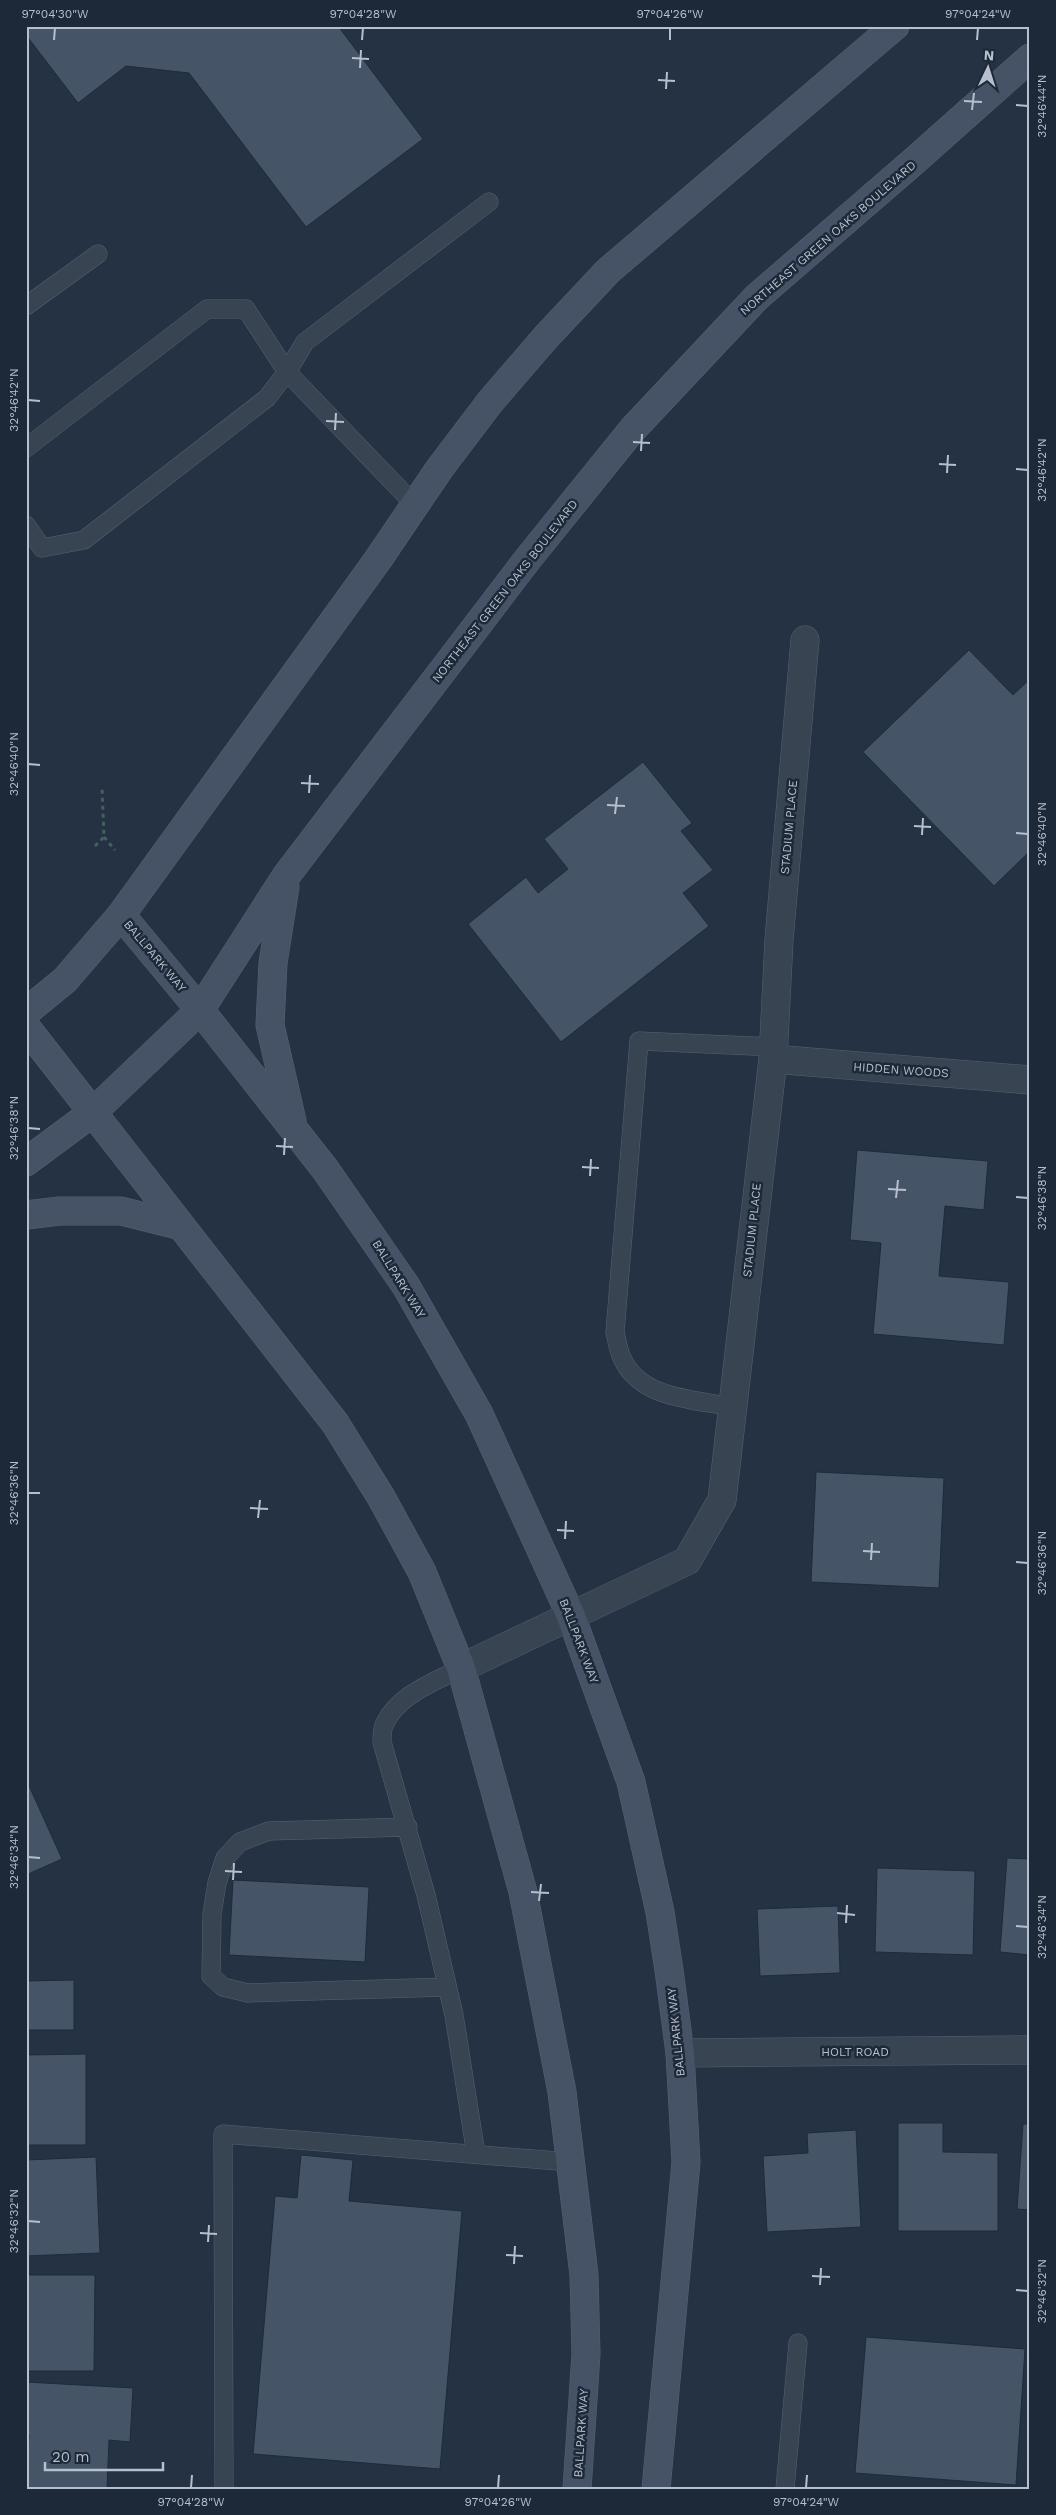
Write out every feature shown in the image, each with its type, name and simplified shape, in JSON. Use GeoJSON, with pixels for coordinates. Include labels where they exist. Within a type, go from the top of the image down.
{"type":"FeatureCollection","features":[{"type":"Feature","properties":{"kind":"main road"},"geometry":{"type":"LineString","coordinates":[[26,1012],[65,980],[121,915],[440,468],[490,402],[608,271],[895,26]]}},
{"type":"Feature","properties":{"kind":"main road","name":"NORTHEAST GREEN OAKS BOULEVARD"},"geometry":{"type":"LineString","coordinates":[[26,1162],[92,1113],[200,1010],[286,876],[527,560],[632,430],[757,297],[914,162],[1030,58]]}},
{"type":"Feature","properties":{"kind":"main road"},"geometry":{"type":"LineString","coordinates":[[286,876],[273,963],[270,1026],[294,1129]]}},
{"type":"Feature","properties":{"kind":"main road","name":"BALLPARK WAY"},"geometry":{"type":"LineString","coordinates":[[121,915],[200,1010],[325,1169],[406,1286],[479,1414],[571,1616],[631,1782],[660,1912],[680,2053],[686,2162],[656,2489]]}},
{"type":"Feature","properties":{"kind":"main road","name":"BALLPARK WAY"},"geometry":{"type":"LineString","coordinates":[[26,1027],[344,1438],[381,1497],[422,1572],[461,1668],[523,1892],[562,2092],[584,2275],[586,2354],[577,2489]]}},
{"type":"Feature","properties":{"kind":"main road"},"geometry":{"type":"LineString","coordinates":[[26,1215],[60,1211],[121,1211],[181,1226]]}},
{"type":"Feature","properties":{"kind":"street","name":"STADIUM PLACE"},"geometry":{"type":"LineString","coordinates":[[461,1668],[687,1562],[722,1500],[773,1053],[780,931],[805,640]]}},
{"type":"Feature","properties":{"kind":"street","name":"HIDDEN WOODS"},"geometry":{"type":"LineString","coordinates":[[773,1053],[1030,1080]]}},
{"type":"Feature","properties":{"kind":"street","name":"HOLT ROAD"},"geometry":{"type":"LineString","coordinates":[[680,2053],[1030,2050]]}},
{"type":"Feature","properties":{"kind":"lane"},"geometry":{"type":"LineString","coordinates":[[26,525],[42,548],[84,540],[267,398],[287,372],[305,342],[489,202]]}},
{"type":"Feature","properties":{"kind":"lane"},"geometry":{"type":"LineString","coordinates":[[26,306],[98,254]]}},
{"type":"Feature","properties":{"kind":"lane"},"geometry":{"type":"LineString","coordinates":[[26,448],[207,309],[246,309],[287,372],[415,505]]}},
{"type":"Feature","properties":{"kind":"lane"},"geometry":{"type":"LineString","coordinates":[[732,1407],[654,1391],[635,1378],[622,1358],[615,1332],[639,1041],[773,1053]]}},
{"type":"Feature","properties":{"kind":"lane"},"geometry":{"type":"LineString","coordinates":[[461,1668],[418,1690],[396,1706],[384,1724],[382,1742],[388,1769],[408,1827],[448,1987],[456,2023],[476,2154]]}},
{"type":"Feature","properties":{"kind":"lane"},"geometry":{"type":"LineString","coordinates":[[408,1827],[269,1830],[240,1842],[226,1858],[217,1883],[212,1914],[211,1976],[223,1987],[248,1993],[448,1987]]}},
{"type":"Feature","properties":{"kind":"lane"},"geometry":{"type":"LineString","coordinates":[[224,2489],[223,2134],[570,2162]]}},
{"type":"Feature","properties":{"kind":"lane"},"geometry":{"type":"LineString","coordinates":[[785,2489],[798,2343]]}},
{"type":"Feature","properties":{"kind":"path"},"geometry":{"type":"LineString","coordinates":[[102,788],[104,837],[115,850]]}},
{"type":"Feature","properties":{"kind":"path"},"geometry":{"type":"LineString","coordinates":[[95,846],[104,837]]}},
{"type":"Feature","properties":{"kind":"building"},"geometry":{"type":"Polygon","coordinates":[[[26,26],[338,26],[423,139],[306,227],[189,73],[126,66],[78,103],[26,35],[26,26]]]}},
{"type":"Feature","properties":{"kind":"building"},"geometry":{"type":"Polygon","coordinates":[[[969,650],[1013,695],[1030,679],[1030,851],[994,886],[863,752],[969,650]]]}},
{"type":"Feature","properties":{"kind":"building"},"geometry":{"type":"Polygon","coordinates":[[[643,762],[692,823],[681,831],[713,870],[683,893],[709,926],[561,1042],[468,924],[526,877],[538,893],[568,869],[544,839],[643,762]]]}},
{"type":"Feature","properties":{"kind":"building"},"geometry":{"type":"Polygon","coordinates":[[[857,1150],[988,1161],[984,1210],[945,1206],[939,1276],[1009,1282],[1004,1345],[873,1334],[881,1243],[850,1240],[857,1150]]]}},
{"type":"Feature","properties":{"kind":"building"},"geometry":{"type":"Polygon","coordinates":[[[816,1472],[944,1478],[939,1588],[811,1582],[816,1472]]]}},
{"type":"Feature","properties":{"kind":"building"},"geometry":{"type":"Polygon","coordinates":[[[26,1779],[62,1859],[26,1875],[26,1779]]]}},
{"type":"Feature","properties":{"kind":"building"},"geometry":{"type":"Polygon","coordinates":[[[1007,1858],[1030,1859],[1030,1955],[1000,1952],[1007,1858]]]}},
{"type":"Feature","properties":{"kind":"building"},"geometry":{"type":"Polygon","coordinates":[[[877,1868],[975,1871],[973,1955],[875,1952],[877,1868]]]}},
{"type":"Feature","properties":{"kind":"building"},"geometry":{"type":"Polygon","coordinates":[[[233,1880],[369,1887],[365,1962],[229,1955],[233,1880]]]}},
{"type":"Feature","properties":{"kind":"building"},"geometry":{"type":"Polygon","coordinates":[[[838,1906],[840,1973],[760,1976],[757,1909],[838,1906]]]}},
{"type":"Feature","properties":{"kind":"building"},"geometry":{"type":"Polygon","coordinates":[[[26,1947],[28,1947],[27,1981],[74,1980],[74,2030],[26,2030],[26,1947]]]}},
{"type":"Feature","properties":{"kind":"building"},"geometry":{"type":"Polygon","coordinates":[[[86,2054],[86,2145],[26,2145],[26,2055],[86,2054]]]}},
{"type":"Feature","properties":{"kind":"building"},"geometry":{"type":"Polygon","coordinates":[[[898,2123],[943,2123],[943,2152],[998,2153],[998,2231],[898,2231],[898,2123]]]}},
{"type":"Feature","properties":{"kind":"building"},"geometry":{"type":"Polygon","coordinates":[[[1023,2124],[1030,2124],[1030,2210],[1017,2209],[1023,2124]]]}},
{"type":"Feature","properties":{"kind":"building"},"geometry":{"type":"Polygon","coordinates":[[[856,2130],[861,2227],[767,2232],[763,2156],[808,2153],[807,2133],[856,2130]]]}},
{"type":"Feature","properties":{"kind":"building"},"geometry":{"type":"Polygon","coordinates":[[[301,2155],[353,2160],[349,2201],[462,2211],[440,2469],[253,2454],[275,2196],[297,2198],[301,2155]]]}},
{"type":"Feature","properties":{"kind":"building"},"geometry":{"type":"Polygon","coordinates":[[[96,2157],[100,2253],[26,2256],[26,2160],[96,2157]]]}},
{"type":"Feature","properties":{"kind":"building"},"geometry":{"type":"Polygon","coordinates":[[[26,2275],[95,2275],[94,2371],[26,2371],[26,2275]]]}},
{"type":"Feature","properties":{"kind":"building"},"geometry":{"type":"Polygon","coordinates":[[[866,2337],[1025,2349],[1016,2485],[855,2473],[866,2337]]]}},
{"type":"Feature","properties":{"kind":"building"},"geometry":{"type":"Polygon","coordinates":[[[26,2382],[133,2388],[130,2442],[109,2440],[107,2489],[26,2488],[29,2435],[26,2434],[26,2382]]]}}]}
